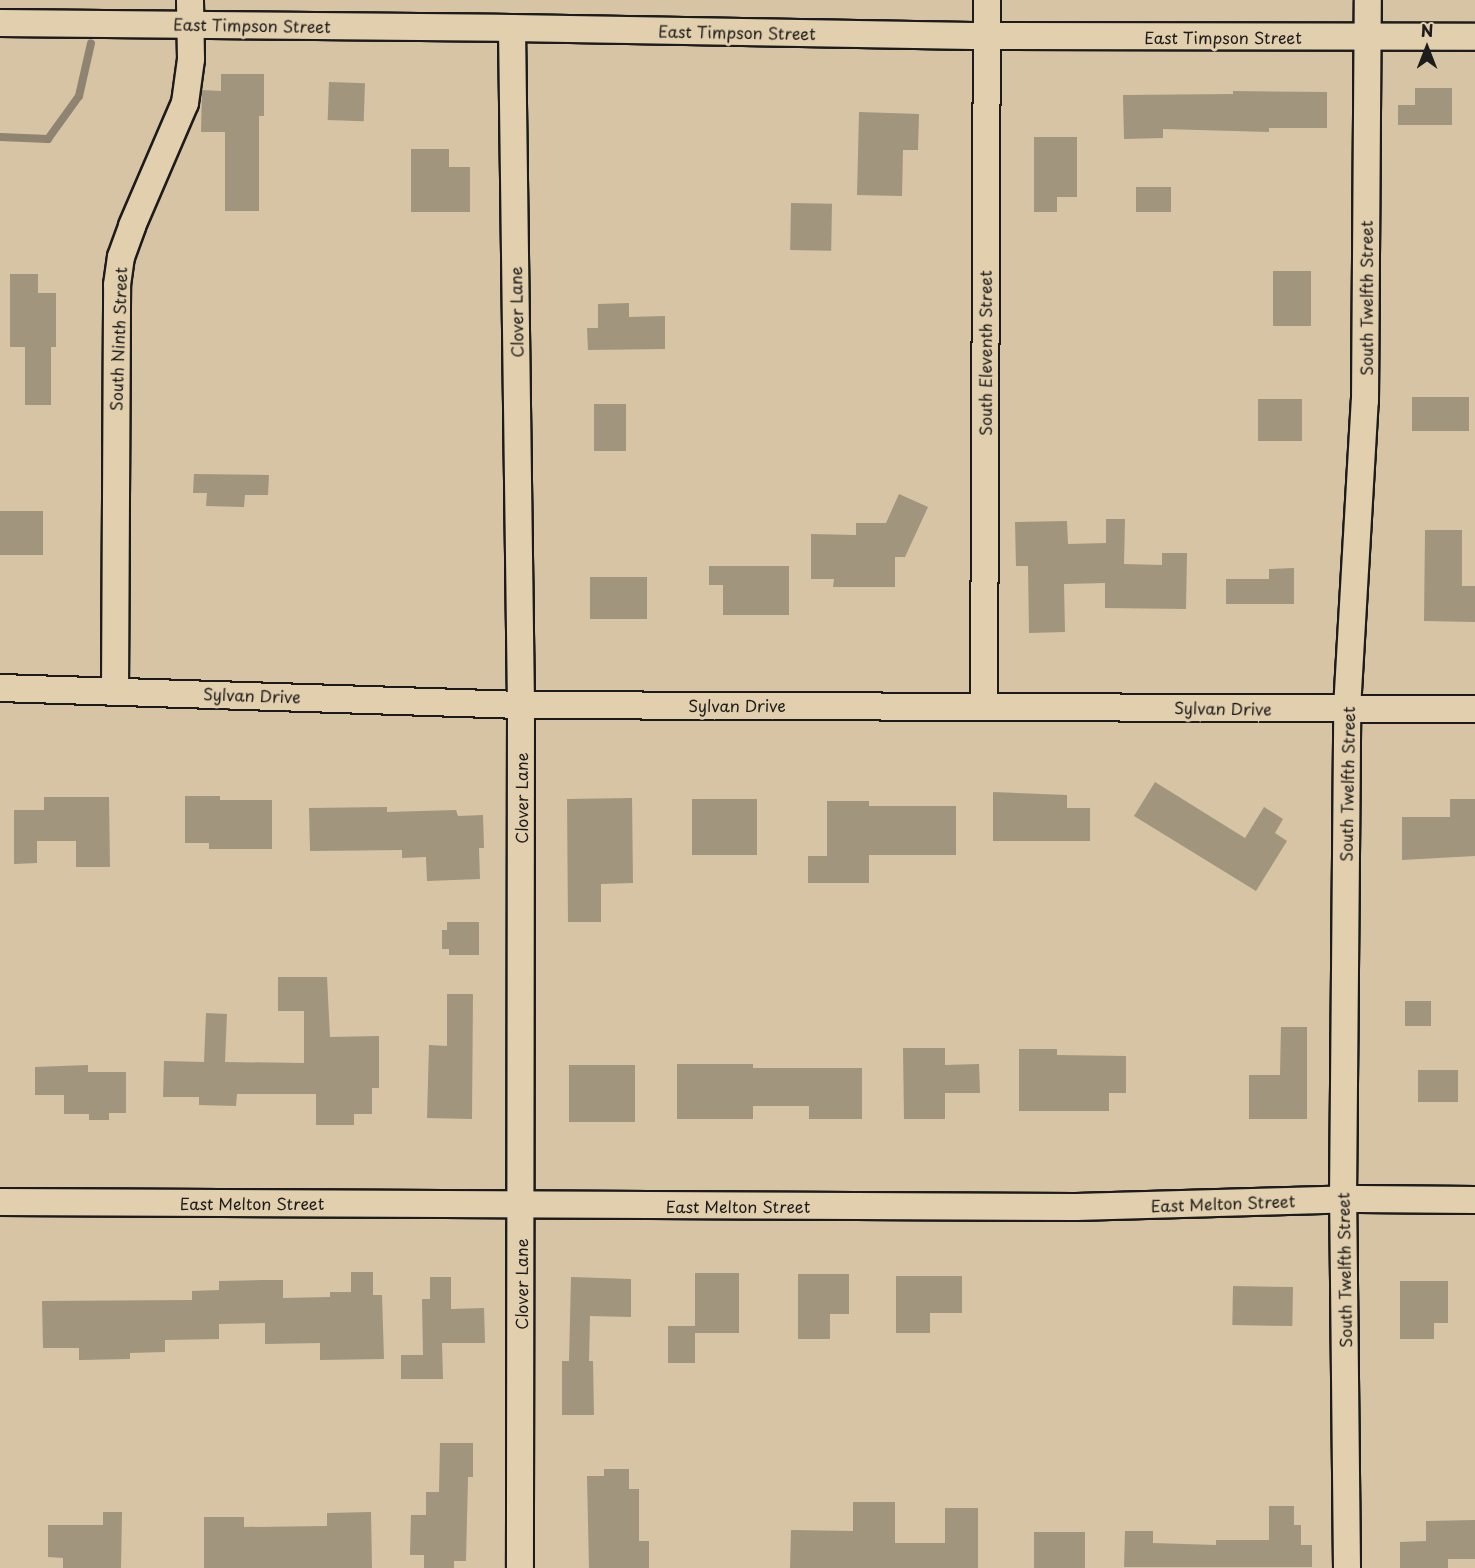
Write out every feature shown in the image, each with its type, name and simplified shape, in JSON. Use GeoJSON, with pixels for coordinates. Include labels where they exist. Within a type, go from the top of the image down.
{"type":"FeatureCollection","features":[{"type":"Feature","properties":{"kind":"street","name":"South Eleventh Street"},"geometry":{"type":"LineString","coordinates":[[984,706],[987,0]]}},
{"type":"Feature","properties":{"kind":"street","name":"South Twelfth Street"},"geometry":{"type":"LineString","coordinates":[[1347,1568],[1343,1199],[1347,709],[1365,401],[1368,0]]}},
{"type":"Feature","properties":{"kind":"street","name":"East Timpson Street"},"geometry":{"type":"LineString","coordinates":[[0,23],[191,12],[512,27],[987,36],[1475,37]]}},
{"type":"Feature","properties":{"kind":"street","name":"South Ninth Street"},"geometry":{"type":"LineString","coordinates":[[115,690],[117,285],[122,257],[132,226],[185,103],[191,59],[191,12]]}},
{"type":"Feature","properties":{"kind":"street","name":"Clover Lane"},"geometry":{"type":"LineString","coordinates":[[512,27],[522,705],[520,1568]]}},
{"type":"Feature","properties":{"kind":"street","name":"Sylvan Drive"},"geometry":{"type":"LineString","coordinates":[[0,688],[522,705],[1475,709]]}},
{"type":"Feature","properties":{"kind":"street","name":"East Melton Street"},"geometry":{"type":"LineString","coordinates":[[0,1202],[1076,1207],[1343,1199],[1475,1200]]}},
{"type":"Feature","properties":{"kind":"building"},"geometry":{"type":"Polygon","coordinates":[[[221,74],[264,74],[264,116],[259,116],[259,211],[225,211],[225,132],[201,132],[202,90],[221,91],[221,74]]]}},
{"type":"Feature","properties":{"kind":"building"},"geometry":{"type":"Polygon","coordinates":[[[329,82],[365,83],[364,121],[328,120],[329,82]]]}},
{"type":"Feature","properties":{"kind":"building"},"geometry":{"type":"Polygon","coordinates":[[[1415,88],[1452,88],[1452,125],[1398,125],[1398,105],[1415,105],[1415,88]]]}},
{"type":"Feature","properties":{"kind":"building"},"geometry":{"type":"Polygon","coordinates":[[[1233,91],[1327,92],[1327,128],[1269,128],[1269,132],[1163,129],[1163,138],[1124,139],[1123,95],[1233,94],[1233,91]]]}},
{"type":"Feature","properties":{"kind":"building"},"geometry":{"type":"Polygon","coordinates":[[[859,112],[919,114],[918,150],[903,150],[902,196],[857,195],[859,112]]]}},
{"type":"Feature","properties":{"kind":"building"},"geometry":{"type":"Polygon","coordinates":[[[1034,137],[1077,137],[1077,197],[1057,197],[1057,212],[1034,212],[1034,137]]]}},
{"type":"Feature","properties":{"kind":"building"},"geometry":{"type":"Polygon","coordinates":[[[411,149],[449,149],[449,167],[470,167],[470,212],[411,212],[411,149]]]}},
{"type":"Feature","properties":{"kind":"building"},"geometry":{"type":"Polygon","coordinates":[[[1136,187],[1171,187],[1171,212],[1136,212],[1136,187]]]}},
{"type":"Feature","properties":{"kind":"building"},"geometry":{"type":"Polygon","coordinates":[[[791,203],[832,204],[831,251],[790,250],[791,203]]]}},
{"type":"Feature","properties":{"kind":"building"},"geometry":{"type":"Polygon","coordinates":[[[1273,271],[1311,271],[1311,326],[1273,326],[1273,271]]]}},
{"type":"Feature","properties":{"kind":"building"},"geometry":{"type":"Polygon","coordinates":[[[10,274],[38,274],[38,293],[56,293],[56,347],[51,347],[51,405],[25,405],[25,347],[10,347],[10,274]]]}},
{"type":"Feature","properties":{"kind":"building"},"geometry":{"type":"Polygon","coordinates":[[[629,303],[629,317],[665,316],[665,349],[588,350],[587,328],[598,328],[598,304],[629,303]]]}},
{"type":"Feature","properties":{"kind":"building"},"geometry":{"type":"Polygon","coordinates":[[[1412,397],[1469,397],[1469,431],[1412,431],[1412,397]]]}},
{"type":"Feature","properties":{"kind":"building"},"geometry":{"type":"Polygon","coordinates":[[[1258,399],[1302,399],[1302,441],[1258,441],[1258,399]]]}},
{"type":"Feature","properties":{"kind":"building"},"geometry":{"type":"Polygon","coordinates":[[[594,404],[626,404],[626,451],[594,451],[594,404]]]}},
{"type":"Feature","properties":{"kind":"building"},"geometry":{"type":"Polygon","coordinates":[[[194,474],[269,475],[268,495],[245,495],[244,507],[206,506],[207,493],[193,493],[194,474]]]}},
{"type":"Feature","properties":{"kind":"building"},"geometry":{"type":"Polygon","coordinates":[[[899,494],[928,507],[905,557],[895,557],[895,587],[833,587],[834,579],[811,579],[811,534],[856,535],[856,523],[886,523],[899,494]]]}},
{"type":"Feature","properties":{"kind":"building"},"geometry":{"type":"Polygon","coordinates":[[[0,511],[43,511],[43,555],[0,555],[0,511]]]}},
{"type":"Feature","properties":{"kind":"building"},"geometry":{"type":"Polygon","coordinates":[[[1106,519],[1125,519],[1124,564],[1162,565],[1162,553],[1187,553],[1186,609],[1105,608],[1105,583],[1064,584],[1065,632],[1029,633],[1028,566],[1016,566],[1015,522],[1067,521],[1068,544],[1106,543],[1106,519]]]}},
{"type":"Feature","properties":{"kind":"building"},"geometry":{"type":"Polygon","coordinates":[[[1425,530],[1462,530],[1462,586],[1475,586],[1475,622],[1424,621],[1425,530]]]}},
{"type":"Feature","properties":{"kind":"building"},"geometry":{"type":"Polygon","coordinates":[[[709,566],[789,566],[789,615],[723,615],[723,585],[709,585],[709,566]]]}},
{"type":"Feature","properties":{"kind":"building"},"geometry":{"type":"Polygon","coordinates":[[[1294,568],[1294,604],[1226,604],[1226,579],[1269,579],[1269,569],[1294,568]]]}},
{"type":"Feature","properties":{"kind":"building"},"geometry":{"type":"Polygon","coordinates":[[[590,577],[647,577],[647,619],[590,619],[590,577]]]}},
{"type":"Feature","properties":{"kind":"building"},"geometry":{"type":"Polygon","coordinates":[[[1155,782],[1245,838],[1264,807],[1283,819],[1275,833],[1287,841],[1256,891],[1134,816],[1155,782]]]}},
{"type":"Feature","properties":{"kind":"building"},"geometry":{"type":"Polygon","coordinates":[[[993,792],[1067,795],[1067,808],[1090,808],[1090,841],[993,841],[993,792]]]}},
{"type":"Feature","properties":{"kind":"building"},"geometry":{"type":"Polygon","coordinates":[[[185,796],[220,796],[220,800],[272,800],[272,849],[209,849],[209,843],[185,843],[185,796]]]}},
{"type":"Feature","properties":{"kind":"building"},"geometry":{"type":"Polygon","coordinates":[[[44,797],[109,797],[110,867],[76,867],[76,841],[37,841],[37,863],[14,864],[14,810],[44,810],[44,797]]]}},
{"type":"Feature","properties":{"kind":"building"},"geometry":{"type":"Polygon","coordinates":[[[632,798],[633,883],[601,884],[601,922],[568,922],[567,799],[632,798]]]}},
{"type":"Feature","properties":{"kind":"building"},"geometry":{"type":"Polygon","coordinates":[[[692,799],[757,799],[757,855],[692,855],[692,799]]]}},
{"type":"Feature","properties":{"kind":"building"},"geometry":{"type":"Polygon","coordinates":[[[1450,799],[1475,799],[1475,856],[1402,860],[1402,817],[1450,817],[1450,799]]]}},
{"type":"Feature","properties":{"kind":"building"},"geometry":{"type":"Polygon","coordinates":[[[827,801],[869,801],[869,806],[956,806],[956,855],[869,855],[869,883],[808,883],[808,856],[827,856],[827,801]]]}},
{"type":"Feature","properties":{"kind":"building"},"geometry":{"type":"Polygon","coordinates":[[[387,807],[387,812],[456,810],[458,816],[483,815],[484,848],[479,848],[480,879],[427,881],[426,857],[402,858],[402,850],[310,851],[309,808],[387,807]]]}},
{"type":"Feature","properties":{"kind":"building"},"geometry":{"type":"Polygon","coordinates":[[[447,922],[479,922],[479,955],[449,955],[449,949],[442,949],[442,930],[447,930],[447,922]]]}},
{"type":"Feature","properties":{"kind":"building"},"geometry":{"type":"Polygon","coordinates":[[[278,977],[327,977],[330,1037],[379,1036],[379,1088],[372,1088],[372,1114],[354,1114],[354,1125],[316,1125],[316,1094],[237,1094],[236,1106],[199,1105],[199,1097],[163,1097],[164,1061],[204,1062],[206,1013],[227,1014],[225,1062],[304,1063],[304,1011],[278,1011],[278,977]]]}},
{"type":"Feature","properties":{"kind":"building"},"geometry":{"type":"Polygon","coordinates":[[[447,994],[473,994],[472,1119],[427,1118],[429,1045],[447,1046],[447,994]]]}},
{"type":"Feature","properties":{"kind":"building"},"geometry":{"type":"Polygon","coordinates":[[[1405,1001],[1431,1001],[1431,1026],[1405,1026],[1405,1001]]]}},
{"type":"Feature","properties":{"kind":"building"},"geometry":{"type":"Polygon","coordinates":[[[1281,1027],[1307,1027],[1307,1119],[1249,1119],[1249,1075],[1280,1075],[1281,1027]]]}},
{"type":"Feature","properties":{"kind":"building"},"geometry":{"type":"Polygon","coordinates":[[[903,1048],[945,1048],[945,1065],[979,1064],[980,1093],[945,1093],[945,1119],[904,1119],[903,1048]]]}},
{"type":"Feature","properties":{"kind":"building"},"geometry":{"type":"Polygon","coordinates":[[[1019,1049],[1057,1049],[1057,1055],[1126,1056],[1126,1093],[1109,1093],[1109,1111],[1019,1111],[1019,1049]]]}},
{"type":"Feature","properties":{"kind":"building"},"geometry":{"type":"Polygon","coordinates":[[[677,1064],[753,1064],[753,1068],[862,1068],[862,1119],[809,1119],[809,1106],[753,1106],[753,1119],[677,1119],[677,1064]]]}},
{"type":"Feature","properties":{"kind":"building"},"geometry":{"type":"Polygon","coordinates":[[[88,1065],[88,1072],[126,1072],[126,1113],[109,1113],[109,1120],[89,1120],[89,1114],[64,1114],[64,1095],[35,1095],[35,1067],[88,1065]]]}},
{"type":"Feature","properties":{"kind":"building"},"geometry":{"type":"Polygon","coordinates":[[[569,1065],[635,1065],[635,1122],[569,1122],[569,1065]]]}},
{"type":"Feature","properties":{"kind":"building"},"geometry":{"type":"Polygon","coordinates":[[[1418,1070],[1458,1070],[1458,1102],[1418,1102],[1418,1070]]]}},
{"type":"Feature","properties":{"kind":"building"},"geometry":{"type":"Polygon","coordinates":[[[351,1272],[373,1272],[373,1295],[382,1295],[384,1359],[320,1360],[320,1343],[265,1344],[265,1323],[219,1324],[219,1339],[165,1340],[165,1352],[130,1353],[130,1359],[79,1360],[79,1348],[43,1348],[42,1301],[192,1300],[192,1291],[219,1290],[219,1281],[262,1280],[283,1280],[283,1298],[330,1297],[330,1292],[351,1292],[351,1272]]]}},
{"type":"Feature","properties":{"kind":"building"},"geometry":{"type":"Polygon","coordinates":[[[695,1273],[739,1273],[739,1333],[695,1333],[695,1273]]]}},
{"type":"Feature","properties":{"kind":"building"},"geometry":{"type":"Polygon","coordinates":[[[798,1274],[849,1274],[849,1314],[830,1314],[830,1339],[798,1339],[798,1274]]]}},
{"type":"Feature","properties":{"kind":"building"},"geometry":{"type":"Polygon","coordinates":[[[896,1276],[962,1276],[962,1313],[930,1313],[930,1333],[896,1333],[896,1276]]]}},
{"type":"Feature","properties":{"kind":"building"},"geometry":{"type":"Polygon","coordinates":[[[430,1277],[451,1277],[451,1309],[484,1308],[485,1343],[442,1343],[443,1379],[401,1379],[401,1355],[423,1355],[422,1299],[430,1299],[430,1277]]]}},
{"type":"Feature","properties":{"kind":"building"},"geometry":{"type":"Polygon","coordinates":[[[571,1277],[631,1279],[631,1317],[590,1316],[589,1361],[593,1361],[594,1415],[562,1415],[562,1361],[569,1361],[571,1277]]]}},
{"type":"Feature","properties":{"kind":"building"},"geometry":{"type":"Polygon","coordinates":[[[1400,1281],[1448,1281],[1448,1323],[1434,1323],[1434,1339],[1400,1339],[1400,1281]]]}},
{"type":"Feature","properties":{"kind":"building"},"geometry":{"type":"Polygon","coordinates":[[[1233,1286],[1293,1287],[1292,1326],[1232,1325],[1233,1286]]]}},
{"type":"Feature","properties":{"kind":"building"},"geometry":{"type":"Polygon","coordinates":[[[668,1326],[695,1326],[695,1363],[668,1363],[668,1326]]]}},
{"type":"Feature","properties":{"kind":"building"},"geometry":{"type":"Polygon","coordinates":[[[440,1443],[473,1443],[473,1477],[468,1477],[466,1561],[454,1561],[454,1568],[424,1568],[424,1555],[410,1555],[411,1515],[426,1515],[426,1492],[439,1492],[440,1443]]]}},
{"type":"Feature","properties":{"kind":"building"},"geometry":{"type":"Polygon","coordinates":[[[604,1469],[629,1469],[629,1489],[639,1489],[639,1541],[649,1541],[649,1568],[589,1568],[587,1476],[604,1476],[604,1469]]]}},
{"type":"Feature","properties":{"kind":"building"},"geometry":{"type":"Polygon","coordinates":[[[853,1502],[895,1502],[895,1543],[945,1543],[945,1508],[978,1508],[978,1568],[790,1568],[791,1530],[853,1531],[853,1502]]]}},
{"type":"Feature","properties":{"kind":"building"},"geometry":{"type":"Polygon","coordinates":[[[1269,1506],[1294,1506],[1294,1525],[1301,1525],[1301,1545],[1312,1545],[1312,1567],[1124,1567],[1125,1531],[1153,1531],[1153,1543],[1216,1545],[1216,1540],[1269,1540],[1269,1506]]]}},
{"type":"Feature","properties":{"kind":"building"},"geometry":{"type":"Polygon","coordinates":[[[103,1512],[122,1512],[121,1568],[63,1568],[63,1558],[48,1557],[48,1525],[103,1525],[103,1512]]]}},
{"type":"Feature","properties":{"kind":"building"},"geometry":{"type":"Polygon","coordinates":[[[371,1512],[372,1568],[204,1568],[204,1517],[244,1517],[244,1527],[327,1526],[327,1513],[371,1512]]]}},
{"type":"Feature","properties":{"kind":"building"},"geometry":{"type":"Polygon","coordinates":[[[1475,1520],[1475,1559],[1448,1559],[1448,1568],[1400,1568],[1400,1542],[1426,1541],[1426,1521],[1475,1520]]]}},
{"type":"Feature","properties":{"kind":"building"},"geometry":{"type":"Polygon","coordinates":[[[1034,1532],[1085,1532],[1085,1568],[1034,1568],[1034,1532]]]}},
{"type":"Feature","properties":{"kind":"waterway"},"geometry":{"type":"LineString","coordinates":[[0,137],[48,139],[79,96],[91,43]]}}]}
